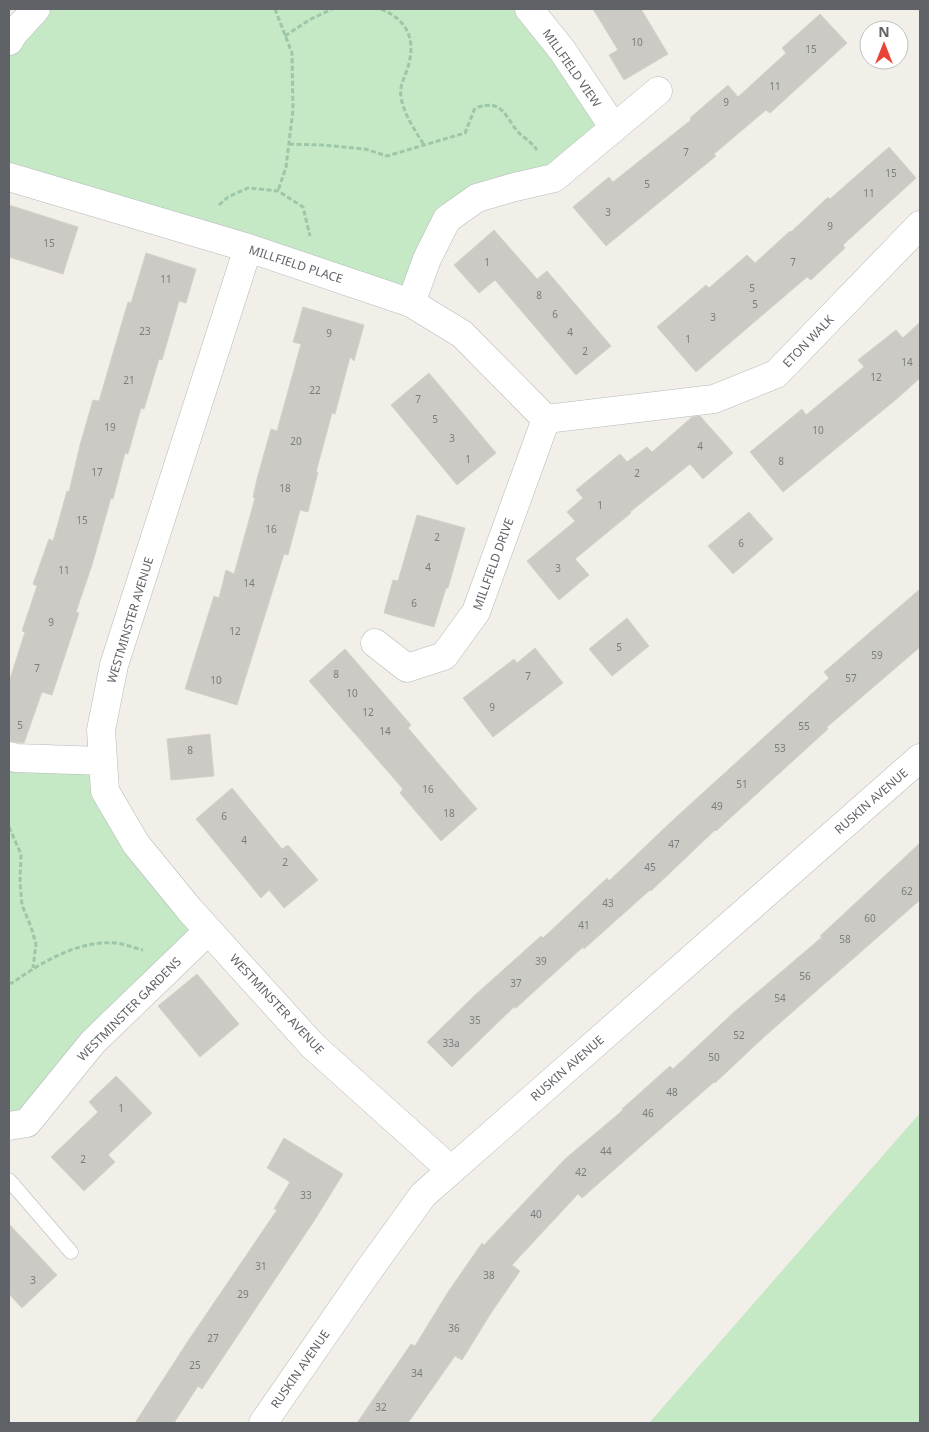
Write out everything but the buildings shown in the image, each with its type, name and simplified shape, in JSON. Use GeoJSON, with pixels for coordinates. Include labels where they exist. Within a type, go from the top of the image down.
{"type":"FeatureCollection","features":[{"type":"Feature","properties":{"kind":"street"},"geometry":{"type":"LineString","coordinates":[[9,41],[36,9]]}},
{"type":"Feature","properties":{"kind":"street","name":"MILLFIELD VIEW"},"geometry":{"type":"LineString","coordinates":[[529,9],[562,50],[614,128]]}},
{"type":"Feature","properties":{"kind":"street"},"geometry":{"type":"LineString","coordinates":[[411,303],[427,259],[447,218],[477,198],[554,178],[658,91]]}},
{"type":"Feature","properties":{"kind":"street","name":"MILLFIELD PLACE"},"geometry":{"type":"LineString","coordinates":[[9,177],[248,248],[411,303],[462,334],[546,419]]}},
{"type":"Feature","properties":{"kind":"street","name":"ETON WALK"},"geometry":{"type":"LineString","coordinates":[[546,419],[714,399],[776,374],[920,225]]}},
{"type":"Feature","properties":{"kind":"street","name":"WESTMINSTER AVENUE"},"geometry":{"type":"LineString","coordinates":[[248,248],[114,665],[101,730],[105,791],[136,844],[208,931],[313,1046],[451,1170]]}},
{"type":"Feature","properties":{"kind":"street","name":"MILLFIELD DRIVE"},"geometry":{"type":"LineString","coordinates":[[375,643],[408,668],[444,656],[476,612],[546,419]]}},
{"type":"Feature","properties":{"kind":"street"},"geometry":{"type":"LineString","coordinates":[[9,756],[16,758],[103,761]]}},
{"type":"Feature","properties":{"kind":"street","name":"RUSKIN AVENUE"},"geometry":{"type":"LineString","coordinates":[[263,1423],[423,1195],[920,758]]}},
{"type":"Feature","properties":{"kind":"street","name":"WESTMINSTER GARDENS"},"geometry":{"type":"LineString","coordinates":[[9,1126],[27,1123],[93,1042],[208,931]]}},
{"type":"Feature","properties":{"kind":"lane"},"geometry":{"type":"LineString","coordinates":[[9,1180],[71,1252]]}},
{"type":"Feature","properties":{"kind":"path"},"geometry":{"type":"LineString","coordinates":[[275,9],[292,53],[293,110],[286,167],[278,191]]}},
{"type":"Feature","properties":{"kind":"path"},"geometry":{"type":"LineString","coordinates":[[285,36],[309,20],[332,9]]}},
{"type":"Feature","properties":{"kind":"path"},"geometry":{"type":"LineString","coordinates":[[381,9],[388,11],[405,25],[412,43],[400,96],[406,114],[424,145]]}},
{"type":"Feature","properties":{"kind":"path"},"geometry":{"type":"LineString","coordinates":[[289,144],[322,145],[365,150],[387,156],[465,133],[475,108],[483,105],[495,105],[506,112],[519,133],[533,144],[554,178]]}},
{"type":"Feature","properties":{"kind":"path"},"geometry":{"type":"LineString","coordinates":[[201,234],[214,210],[228,197],[248,188],[278,191],[303,207],[311,238],[308,267]]}},
{"type":"Feature","properties":{"kind":"path"},"geometry":{"type":"LineString","coordinates":[[9,827],[21,854],[20,882],[22,904],[36,944],[33,968]]}},
{"type":"Feature","properties":{"kind":"path"},"geometry":{"type":"LineString","coordinates":[[9,983],[65,952],[93,945],[116,943],[148,951],[175,963]]}},
{"type":"Feature","properties":{"kind":"green space"},"geometry":{"type":"Polygon","coordinates":[[[36,9],[528,9],[614,128],[554,178],[447,219],[411,303],[9,177],[9,41],[36,9]]]}},
{"type":"Feature","properties":{"kind":"green space"},"geometry":{"type":"Polygon","coordinates":[[[9,756],[103,761],[105,791],[208,931],[9,1126],[9,756]]]}},
{"type":"Feature","properties":{"kind":"green space"},"geometry":{"type":"Polygon","coordinates":[[[920,1113],[920,1423],[649,1423],[920,1113]]]}}]}
